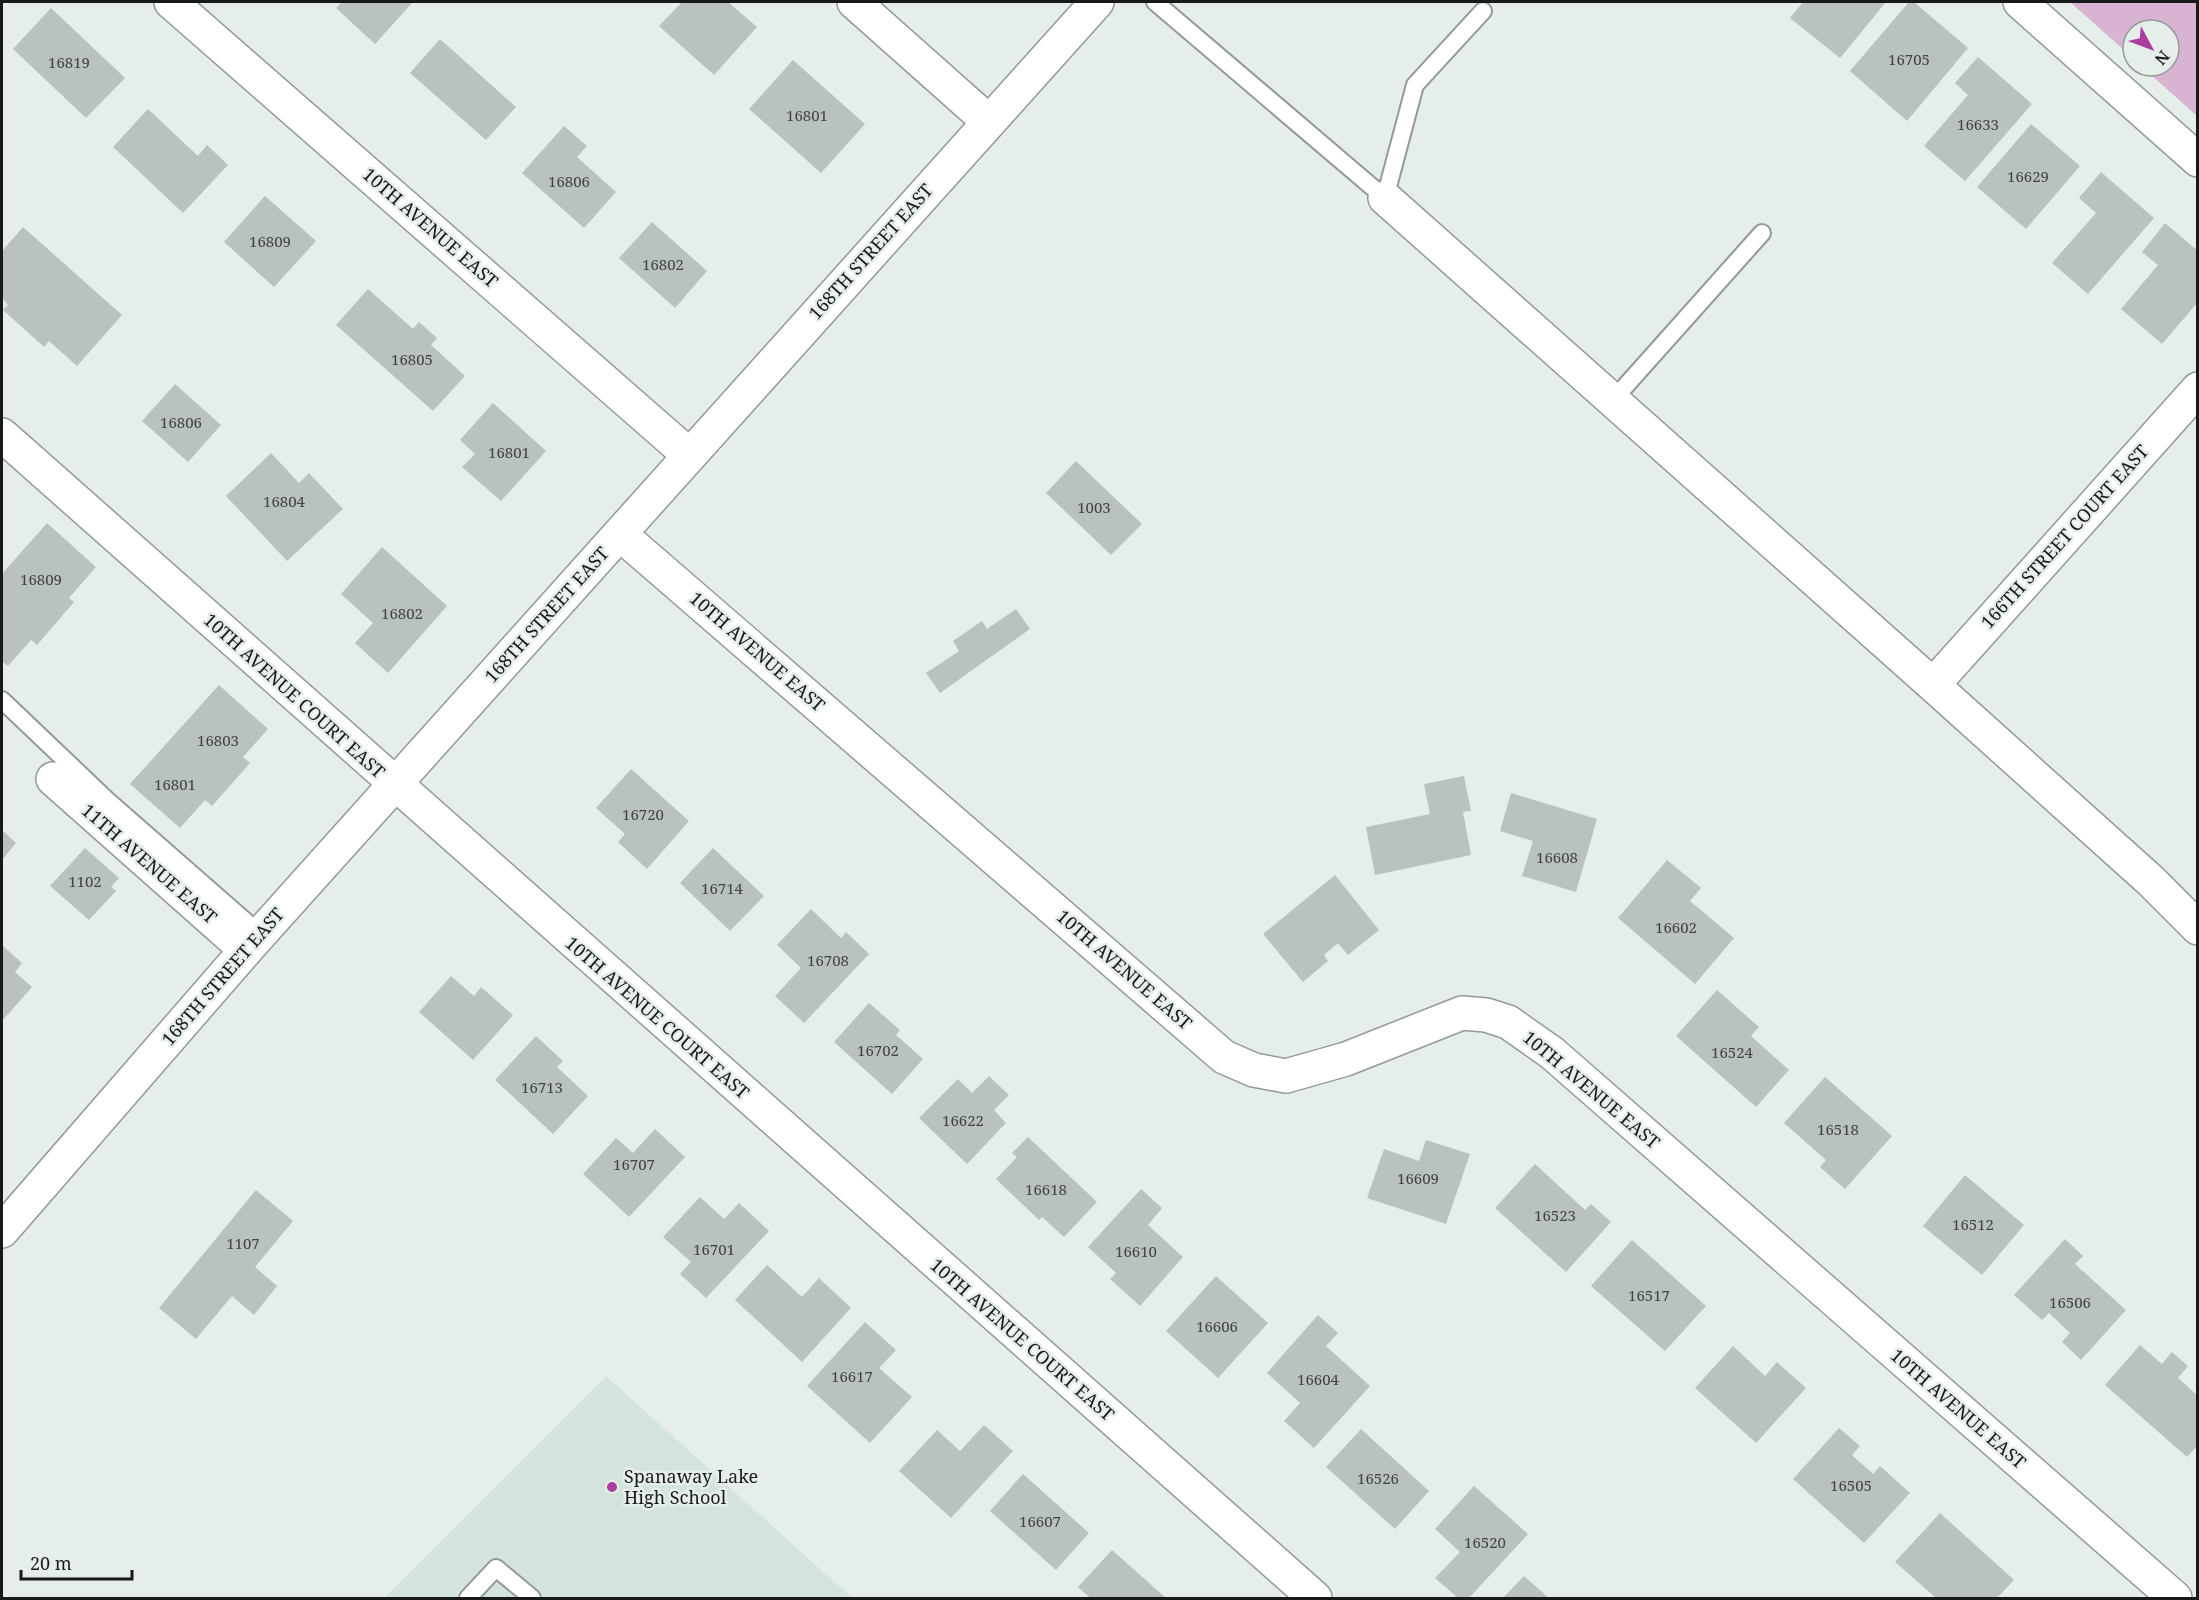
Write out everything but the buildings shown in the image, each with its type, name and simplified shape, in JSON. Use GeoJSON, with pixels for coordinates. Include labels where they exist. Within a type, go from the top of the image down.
{"type":"FeatureCollection","features":[{"type":"Feature","properties":{"kind":"street","name":"10TH AVENUE EAST"},"geometry":{"type":"LineString","coordinates":[[171,2],[689,455]]}},
{"type":"Feature","properties":{"kind":"street"},"geometry":{"type":"LineString","coordinates":[[854,2],[989,122]]}},
{"type":"Feature","properties":{"kind":"street","name":"168TH STREET EAST"},"geometry":{"type":"LineString","coordinates":[[2,1231],[253,942],[1097,2]]}},
{"type":"Feature","properties":{"kind":"street"},"geometry":{"type":"LineString","coordinates":[[2020,2],[2198,160]]}},
{"type":"Feature","properties":{"kind":"street"},"geometry":{"type":"LineString","coordinates":[[1385,198],[1933,685],[2151,881],[2198,928]]}},
{"type":"Feature","properties":{"kind":"street","name":"166TH STREET COURT EAST"},"geometry":{"type":"LineString","coordinates":[[1933,685],[2198,389]]}},
{"type":"Feature","properties":{"kind":"street","name":"10TH AVENUE COURT EAST"},"geometry":{"type":"LineString","coordinates":[[2,435],[393,785],[1315,1599]]}},
{"type":"Feature","properties":{"kind":"street","name":"10TH AVENUE EAST"},"geometry":{"type":"LineString","coordinates":[[621,534],[1224,1058],[1254,1070],[1286,1076],[1346,1059],[1462,1013],[1486,1015],[1508,1022],[1552,1053],[2175,1599]]}},
{"type":"Feature","properties":{"kind":"street","name":"11TH AVENUE EAST"},"geometry":{"type":"LineString","coordinates":[[53,779],[253,942]]}},
{"type":"Feature","properties":{"kind":"lane"},"geometry":{"type":"LineString","coordinates":[[1155,2],[1385,198],[1415,85],[1483,11]]}},
{"type":"Feature","properties":{"kind":"lane"},"geometry":{"type":"LineString","coordinates":[[1613,400],[1762,233]]}},
{"type":"Feature","properties":{"kind":"lane"},"geometry":{"type":"LineString","coordinates":[[2,700],[253,942]]}},
{"type":"Feature","properties":{"kind":"lane"},"geometry":{"type":"LineString","coordinates":[[468,1599],[496,1568],[532,1599]]}},
{"type":"Feature","properties":{"kind":"shaded area"},"geometry":{"type":"Polygon","coordinates":[[[2070,2],[2197,2],[2197,116],[2154,78],[2181,78],[2181,18],[2121,18],[2121,47],[2070,2]]]}},
{"type":"Feature","properties":{"kind":"shaded area","name":"Spanaway Lake High School"},"geometry":{"type":"Polygon","coordinates":[[[606,1376],[852,1598],[384,1598],[606,1376]]]}},
{"type":"Feature","properties":{"kind":"place","name":"Spanaway Lake High School"},"geometry":{"type":"Point","coordinates":[612,1487]}}]}
